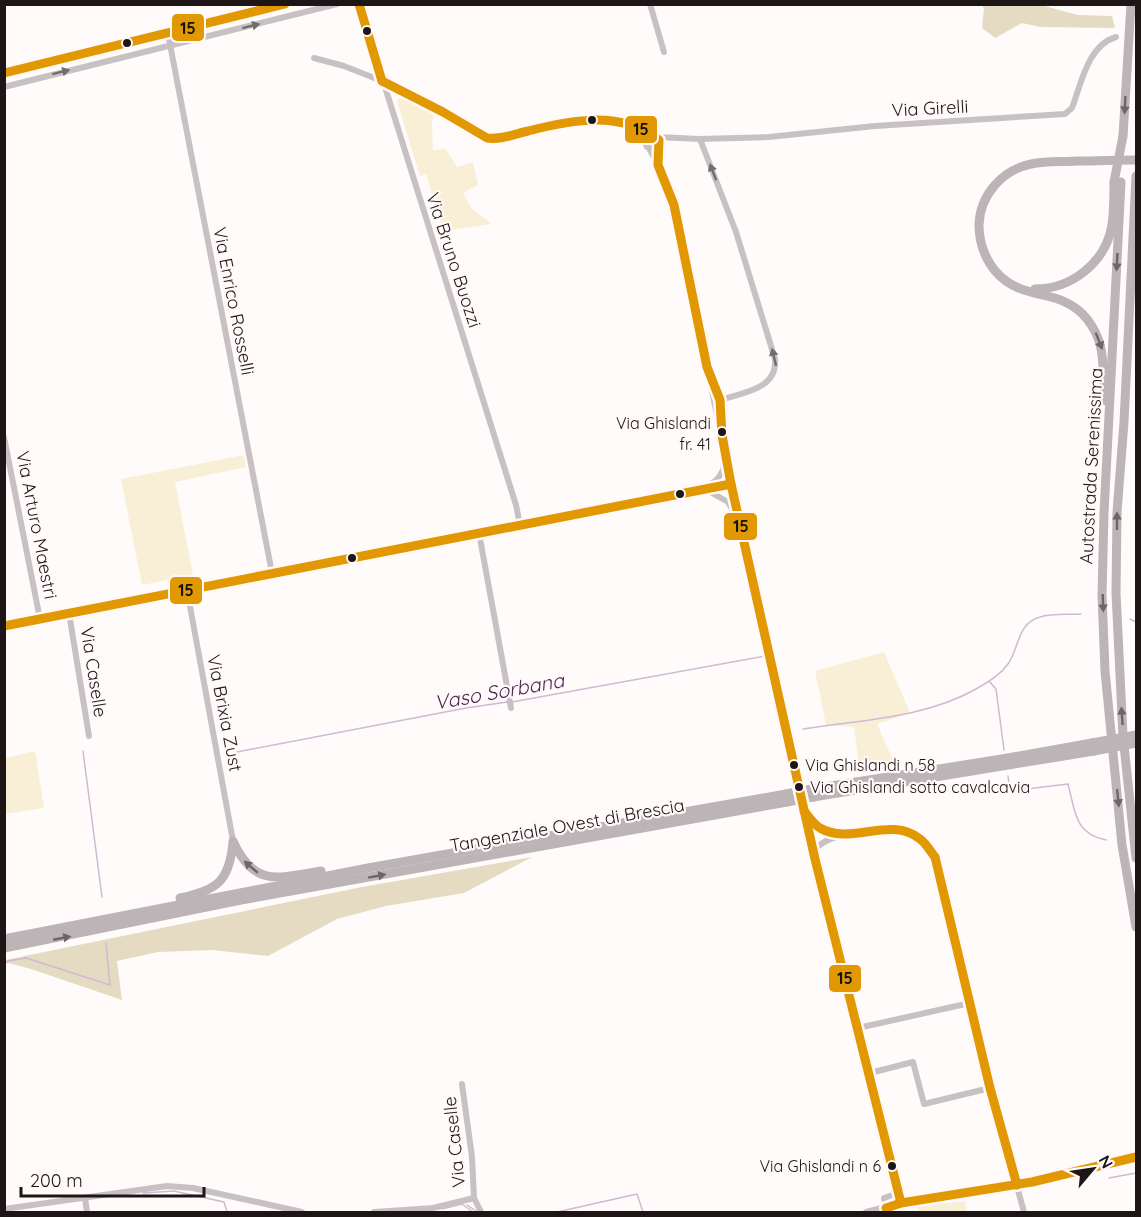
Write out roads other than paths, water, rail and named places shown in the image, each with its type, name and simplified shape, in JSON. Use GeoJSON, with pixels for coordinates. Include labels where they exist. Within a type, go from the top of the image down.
{"type":"FeatureCollection","features":[{"type":"Feature","properties":{"kind":"highway"},"geometry":{"type":"LineString","coordinates":[[1021,289],[1049,288],[1063,284],[1092,265],[1103,251],[1112,225],[1124,136],[1131,4]]}},
{"type":"Feature","properties":{"kind":"highway"},"geometry":{"type":"LineString","coordinates":[[1109,421],[1102,348],[1093,328],[1086,318],[1069,303],[1021,289],[1005,280],[996,272],[984,252],[979,228],[982,207],[993,187],[1009,172],[1032,164],[1137,160]]}},
{"type":"Feature","properties":{"kind":"highway","name":"Autostrada Serenissima"},"geometry":{"type":"LineString","coordinates":[[1137,176],[1124,422],[1116,512],[1117,625],[1123,736],[1137,858]]}},
{"type":"Feature","properties":{"kind":"highway","name":"Autostrada Serenissima"},"geometry":{"type":"LineString","coordinates":[[1118,182],[1102,595],[1105,671],[1122,845],[1137,927]]}},
{"type":"Feature","properties":{"kind":"highway"},"geometry":{"type":"LineString","coordinates":[[1124,422],[1137,256]]}},
{"type":"Feature","properties":{"kind":"highway","name":"Tangenziale Ovest di Brescia"},"geometry":{"type":"LineString","coordinates":[[4,948],[241,900],[786,798],[1002,759],[1093,747],[1136,737]]}},
{"type":"Feature","properties":{"kind":"highway","name":"Tangenziale Ovest di Brescia"},"geometry":{"type":"LineString","coordinates":[[4,939],[368,868],[786,798]]}},
{"type":"Feature","properties":{"kind":"highway"},"geometry":{"type":"LineString","coordinates":[[233,841],[246,865],[261,875],[285,876],[347,867],[368,868]]}},
{"type":"Feature","properties":{"kind":"highway"},"geometry":{"type":"LineString","coordinates":[[133,913],[159,902],[204,891],[216,885],[229,869],[233,841]]}},
{"type":"Feature","properties":{"kind":"street"},"geometry":{"type":"LineString","coordinates":[[4,73],[287,4]]}},
{"type":"Feature","properties":{"kind":"street"},"geometry":{"type":"LineString","coordinates":[[4,87],[337,4]]}},
{"type":"Feature","properties":{"kind":"street","name":"Via Bruno Buozzi"},"geometry":{"type":"LineString","coordinates":[[359,4],[510,485],[520,525]]}},
{"type":"Feature","properties":{"kind":"street"},"geometry":{"type":"LineString","coordinates":[[650,4],[664,52]]}},
{"type":"Feature","properties":{"kind":"street","name":"Via Enrico Rosselli"},"geometry":{"type":"LineString","coordinates":[[168,34],[272,573]]}},
{"type":"Feature","properties":{"kind":"street","name":"Via Girelli"},"geometry":{"type":"LineString","coordinates":[[314,58],[344,66],[382,81],[487,138],[502,138],[536,129],[593,119],[622,122],[654,136],[700,140],[769,137],[875,126],[1065,114],[1072,108],[1098,46],[1116,37]]}},
{"type":"Feature","properties":{"kind":"street"},"geometry":{"type":"LineString","coordinates":[[631,125],[645,140],[658,165],[674,206],[731,484],[798,786]]}},
{"type":"Feature","properties":{"kind":"street"},"geometry":{"type":"LineString","coordinates":[[645,140],[654,136],[659,143],[657,146],[658,165]]}},
{"type":"Feature","properties":{"kind":"street"},"geometry":{"type":"LineString","coordinates":[[700,140],[736,232],[776,367],[771,379],[763,385],[720,400]]}},
{"type":"Feature","properties":{"kind":"street"},"geometry":{"type":"LineString","coordinates":[[649,148],[657,146]]}},
{"type":"Feature","properties":{"kind":"street"},"geometry":{"type":"LineString","coordinates":[[707,367],[720,400],[722,435]]}},
{"type":"Feature","properties":{"kind":"street"},"geometry":{"type":"LineString","coordinates":[[712,392],[720,400]]}},
{"type":"Feature","properties":{"kind":"street","name":"Via Arturo Maestri"},"geometry":{"type":"LineString","coordinates":[[4,437],[40,619]]}},
{"type":"Feature","properties":{"kind":"street"},"geometry":{"type":"LineString","coordinates":[[704,489],[717,480],[724,471],[726,457]]}},
{"type":"Feature","properties":{"kind":"street"},"geometry":{"type":"LineString","coordinates":[[4,626],[731,484]]}},
{"type":"Feature","properties":{"kind":"street"},"geometry":{"type":"LineString","coordinates":[[704,489],[728,502],[739,519]]}},
{"type":"Feature","properties":{"kind":"street"},"geometry":{"type":"LineString","coordinates":[[717,495],[733,492]]}},
{"type":"Feature","properties":{"kind":"street"},"geometry":{"type":"LineString","coordinates":[[479,533],[511,708]]}},
{"type":"Feature","properties":{"kind":"street","name":"Via Brixia Zust"},"geometry":{"type":"LineString","coordinates":[[187,590],[233,841]]}},
{"type":"Feature","properties":{"kind":"street","name":"Via Caselle"},"geometry":{"type":"LineString","coordinates":[[69,613],[89,736]]}},
{"type":"Feature","properties":{"kind":"street"},"geometry":{"type":"LineString","coordinates":[[835,836],[817,828],[810,821],[803,807],[901,1203]]}},
{"type":"Feature","properties":{"kind":"street"},"geometry":{"type":"LineString","coordinates":[[814,850],[822,842],[835,836],[889,828],[902,830],[922,840],[930,849],[938,866],[990,1088],[1023,1212]]}},
{"type":"Feature","properties":{"kind":"street"},"geometry":{"type":"LineString","coordinates":[[858,1028],[970,1003]]}},
{"type":"Feature","properties":{"kind":"street"},"geometry":{"type":"LineString","coordinates":[[870,1073],[913,1062],[924,1104],[990,1088]]}},
{"type":"Feature","properties":{"kind":"street","name":"Via Caselle"},"geometry":{"type":"LineString","coordinates":[[462,1084],[472,1157],[474,1198],[481,1212]]}},
{"type":"Feature","properties":{"kind":"street"},"geometry":{"type":"LineString","coordinates":[[866,1212],[891,1209],[901,1203],[1017,1185],[1137,1157]]}},
{"type":"Feature","properties":{"kind":"street"},"geometry":{"type":"LineString","coordinates":[[4,1209],[178,1186],[302,1212]]}},
{"type":"Feature","properties":{"kind":"street"},"geometry":{"type":"LineString","coordinates":[[891,1209],[884,1198],[898,1193]]}},
{"type":"Feature","properties":{"kind":"street"},"geometry":{"type":"LineString","coordinates":[[85,1198],[87,1212]]}},
{"type":"Feature","properties":{"kind":"street","name":"Via Caselle"},"geometry":{"type":"LineString","coordinates":[[374,1212],[432,1208],[474,1198]]}},
{"type":"Feature","properties":{"kind":"waterway","name":"Vaso Sorbana"},"geometry":{"type":"LineString","coordinates":[[803,729],[914,712],[956,699],[985,684],[1002,671],[1012,658],[1023,631],[1032,620],[1050,615],[1081,614]]}},
{"type":"Feature","properties":{"kind":"waterway","name":"Vaso Sorbana"},"geometry":{"type":"LineString","coordinates":[[1130,619],[1136,622]]}},
{"type":"Feature","properties":{"kind":"waterway","name":"Vaso Sorbana"},"geometry":{"type":"LineString","coordinates":[[512,702],[765,656]]}},
{"type":"Feature","properties":{"kind":"waterway"},"geometry":{"type":"LineString","coordinates":[[989,681],[996,689],[1004,750]]}},
{"type":"Feature","properties":{"kind":"waterway","name":"Vaso Sorbana"},"geometry":{"type":"LineString","coordinates":[[237,752],[507,702]]}},
{"type":"Feature","properties":{"kind":"waterway"},"geometry":{"type":"LineString","coordinates":[[83,751],[102,897]]}},
{"type":"Feature","properties":{"kind":"waterway"},"geometry":{"type":"LineString","coordinates":[[1008,776],[1010,791],[1068,784],[1075,812],[1082,826],[1095,837],[1106,840]]}},
{"type":"Feature","properties":{"kind":"waterway"},"geometry":{"type":"LineString","coordinates":[[4,965],[8,961],[26,958],[110,985],[106,943]]}},
{"type":"Feature","properties":{"kind":"waterway"},"geometry":{"type":"LineString","coordinates":[[1109,1178],[1136,1173]]}},
{"type":"Feature","properties":{"kind":"waterway"},"geometry":{"type":"LineString","coordinates":[[143,1193],[174,1191],[224,1202],[227,1212]]}},
{"type":"Feature","properties":{"kind":"waterway"},"geometry":{"type":"LineString","coordinates":[[557,1212],[637,1194],[643,1212]]}},
{"type":"Feature","properties":{"kind":"waterway"},"geometry":{"type":"LineString","coordinates":[[442,1209],[462,1204],[473,1212]]}},
{"type":"Feature","properties":{"kind":"waterway"},"geometry":{"type":"LineString","coordinates":[[467,1205],[476,1211]]}},
{"type":"Feature","properties":{"kind":"waterway"},"geometry":{"type":"LineString","coordinates":[[421,1212],[428,1211]]}},
{"type":"Feature","properties":{"kind":"waterway"},"geometry":{"type":"LineString","coordinates":[[10,1212],[17,1212]]}},
{"type":"Feature","properties":{"kind":"place","name":"Via Ghislandi fr. 41"},"geometry":{"type":"Point","coordinates":[722,432]}},
{"type":"Feature","properties":{"kind":"place","name":"Via Ghislandi n 58"},"geometry":{"type":"Point","coordinates":[794,765]}},
{"type":"Feature","properties":{"kind":"place","name":"Via Ghislandi sotto cavalcavia"},"geometry":{"type":"Point","coordinates":[799,787]}},
{"type":"Feature","properties":{"kind":"place","name":"Via Ghislandi n 6"},"geometry":{"type":"Point","coordinates":[892,1166]}}]}
